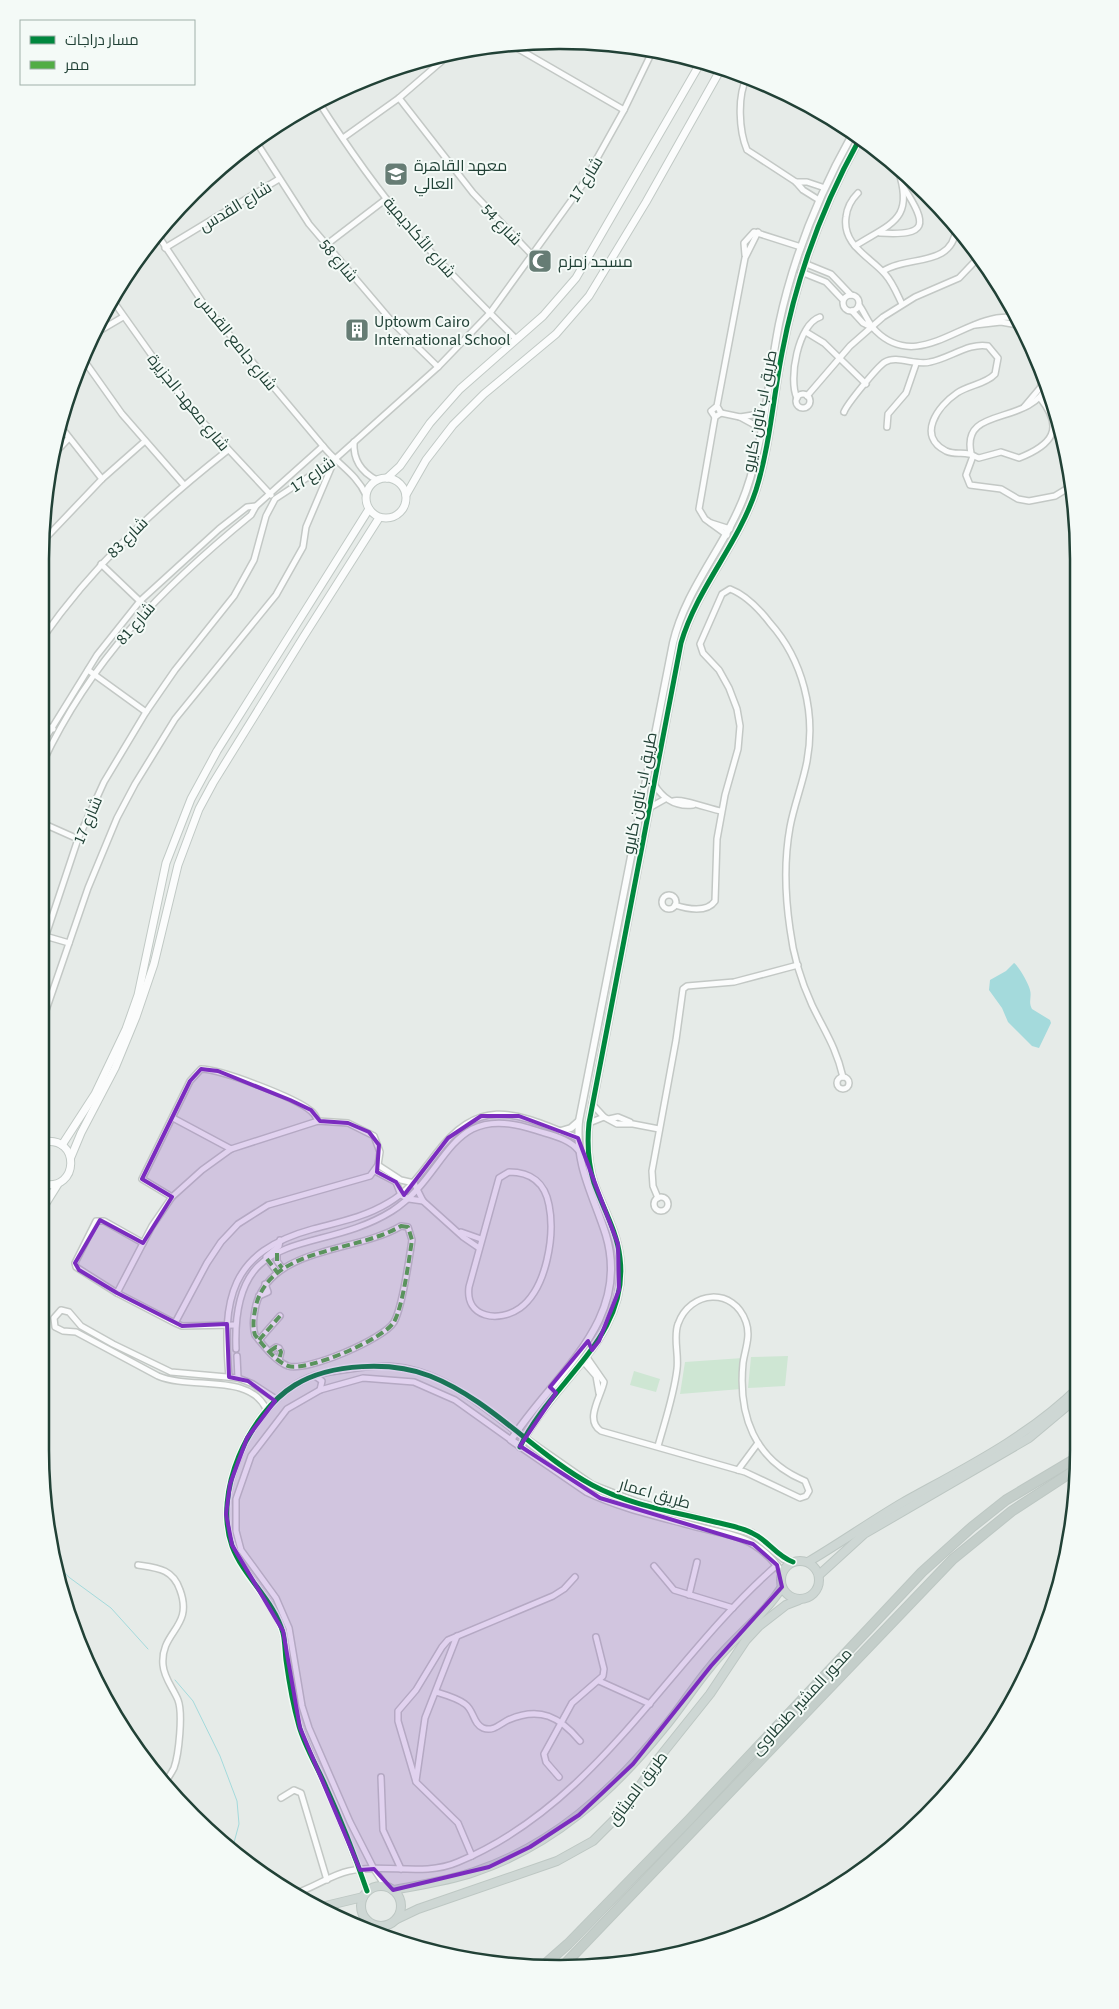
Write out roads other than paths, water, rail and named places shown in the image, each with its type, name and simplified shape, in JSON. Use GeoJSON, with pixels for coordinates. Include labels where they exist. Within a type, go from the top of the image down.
{"type":"FeatureCollection","features":[{"type":"Feature","properties":{"kind":"highway","name":"محور المشير طنطاوى"},"geometry":{"type":"LineString","coordinates":[[550,1960],[568,1944],[689,1820],[922,1572],[972,1527],[1006,1500],[1070,1462]]}},
{"type":"Feature","properties":{"kind":"highway","name":"محور المشير طنطاوى"},"geometry":{"type":"LineString","coordinates":[[569,1960],[953,1558],[1012,1511],[1069,1474]]}},
{"type":"Feature","properties":{"kind":"main road"},"geometry":{"type":"LineString","coordinates":[[387,478],[400,483],[406,495],[406,504],[401,512],[393,518],[380,518],[369,509],[366,495],[372,484],[377,480],[387,478],[400,466],[426,428],[455,395],[552,307],[583,268],[697,68]]}},
{"type":"Feature","properties":{"kind":"main road"},"geometry":{"type":"LineString","coordinates":[[406,495],[426,460],[453,425],[484,394],[556,334],[589,296],[646,202],[718,74]]}},
{"type":"Feature","properties":{"kind":"main road"},"geometry":{"type":"LineString","coordinates":[[62,1144],[95,1094],[126,1029],[138,995],[166,863],[190,799],[369,509]]}},
{"type":"Feature","properties":{"kind":"main road"},"geometry":{"type":"LineString","coordinates":[[49,1198],[58,1184],[69,1173],[71,1157],[81,1133],[115,1068],[136,1017],[154,964],[180,858],[202,802],[299,644],[380,518]]}},
{"type":"Feature","properties":{"kind":"main road"},"geometry":{"type":"LineString","coordinates":[[49,1142],[62,1144],[71,1157]]}},
{"type":"Feature","properties":{"kind":"main road"},"geometry":{"type":"LineString","coordinates":[[49,1184],[58,1184]]}},
{"type":"Feature","properties":{"kind":"main road"},"geometry":{"type":"LineString","coordinates":[[782,1587],[787,1595],[799,1600],[808,1598],[817,1591],[819,1575],[815,1567],[808,1562],[882,1515],[1025,1432],[1051,1413],[1070,1395]]}},
{"type":"Feature","properties":{"kind":"main road"},"geometry":{"type":"LineString","coordinates":[[819,1575],[864,1534],[1029,1438],[1070,1404]]}},
{"type":"Feature","properties":{"kind":"main road"},"geometry":{"type":"LineString","coordinates":[[782,1574],[786,1567],[793,1562]]}},
{"type":"Feature","properties":{"kind":"main road","name":"طريق اعمار"},"geometry":{"type":"LineString","coordinates":[[793,1562],[808,1562]]}},
{"type":"Feature","properties":{"kind":"main road","name":"طريق اعمار"},"geometry":{"type":"LineString","coordinates":[[782,1574],[782,1587]]}},
{"type":"Feature","properties":{"kind":"main road","name":"طريق الميثاق"},"geometry":{"type":"LineString","coordinates":[[389,1889],[449,1879],[489,1867],[530,1847],[579,1815],[628,1769],[663,1729],[730,1643],[774,1600],[782,1587]]}},
{"type":"Feature","properties":{"kind":"main road","name":"طريق الميثاق"},"geometry":{"type":"LineString","coordinates":[[397,1919],[418,1908],[557,1861],[576,1852],[597,1838],[623,1811],[658,1759],[710,1694],[746,1640],[764,1622],[786,1605],[799,1600]]}},
{"type":"Feature","properties":{"kind":"main road"},"geometry":{"type":"LineString","coordinates":[[328,1905],[365,1894],[374,1887],[389,1889],[401,1904],[397,1919],[383,1927],[376,1926]]}},
{"type":"Feature","properties":{"kind":"main road"},"geometry":{"type":"LineString","coordinates":[[365,1894],[362,1913],[371,1924]]}},
{"type":"Feature","properties":{"kind":"street"},"geometry":{"type":"LineString","coordinates":[[521,50],[624,110]]}},
{"type":"Feature","properties":{"kind":"street","name":"شارع 17"},"geometry":{"type":"LineString","coordinates":[[49,924],[78,838],[113,764],[175,670],[234,596],[254,560],[266,516],[275,499],[334,460],[438,367],[490,313],[581,188],[624,110],[649,57]]}},
{"type":"Feature","properties":{"kind":"street"},"geometry":{"type":"LineString","coordinates":[[343,138],[399,98],[439,63]]}},
{"type":"Feature","properties":{"kind":"street"},"geometry":{"type":"LineString","coordinates":[[744,84],[742,102],[744,143],[747,150],[796,182],[803,190],[819,200]]}},
{"type":"Feature","properties":{"kind":"street","name":"شارع 54"},"geometry":{"type":"LineString","coordinates":[[399,98],[473,193],[533,256]]}},
{"type":"Feature","properties":{"kind":"street","name":"شارع الأكاديمية"},"geometry":{"type":"LineString","coordinates":[[322,107],[386,199],[434,255],[516,339]]}},
{"type":"Feature","properties":{"kind":"street","name":"طريق اب تاون كايرو"},"geometry":{"type":"LineString","coordinates":[[511,1440],[585,1344],[596,1328],[606,1302],[611,1266],[609,1245],[583,1174],[578,1138],[579,1121],[659,710],[677,626],[683,609],[728,532],[753,470],[765,413],[779,325],[793,271],[819,200],[850,140]]}},
{"type":"Feature","properties":{"kind":"street","name":"طريق اب تاون كايرو"},"geometry":{"type":"LineString","coordinates":[[520,1447],[534,1421],[592,1350],[616,1306],[621,1275],[616,1237],[590,1169],[587,1139],[662,736],[686,628],[698,599],[745,518],[767,451],[782,355],[801,272],[833,189],[857,145]]}},
{"type":"Feature","properties":{"kind":"street","name":"شارع 58"},"geometry":{"type":"LineString","coordinates":[[259,147],[309,224],[395,325],[438,367]]}},
{"type":"Feature","properties":{"kind":"street","name":"شارع القدس"},"geometry":{"type":"LineString","coordinates":[[165,248],[279,179]]}},
{"type":"Feature","properties":{"kind":"street"},"geometry":{"type":"LineString","coordinates":[[855,246],[880,233],[900,213],[904,200],[901,179]]}},
{"type":"Feature","properties":{"kind":"street"},"geometry":{"type":"LineString","coordinates":[[796,182],[807,182],[825,188]]}},
{"type":"Feature","properties":{"kind":"street"},"geometry":{"type":"LineString","coordinates":[[880,233],[908,234],[919,223],[919,212],[903,187]]}},
{"type":"Feature","properties":{"kind":"street"},"geometry":{"type":"LineString","coordinates":[[858,193],[848,206],[845,219],[846,232],[855,246],[883,271],[902,304]]}},
{"type":"Feature","properties":{"kind":"street"},"geometry":{"type":"LineString","coordinates":[[326,244],[386,199]]}},
{"type":"Feature","properties":{"kind":"street"},"geometry":{"type":"LineString","coordinates":[[715,417],[711,411],[717,406],[745,258],[744,243],[750,234],[758,232],[801,247],[801,272],[826,282],[843,300],[845,308],[852,311],[863,323],[895,343],[916,346],[927,345],[990,318],[1009,318]]}},
{"type":"Feature","properties":{"kind":"street"},"geometry":{"type":"LineString","coordinates":[[883,271],[904,262],[940,255],[950,246],[954,235]]}},
{"type":"Feature","properties":{"kind":"street","name":"شارع جامع القدس"},"geometry":{"type":"LineString","coordinates":[[161,241],[203,302],[323,446]]}},
{"type":"Feature","properties":{"kind":"street"},"geometry":{"type":"LineString","coordinates":[[807,396],[840,357],[902,304],[959,278],[974,262]]}},
{"type":"Feature","properties":{"kind":"street"},"geometry":{"type":"LineString","coordinates":[[804,263],[831,274],[851,294],[858,298],[859,305],[873,328]]}},
{"type":"Feature","properties":{"kind":"street"},"geometry":{"type":"LineString","coordinates":[[843,300],[851,294]]}},
{"type":"Feature","properties":{"kind":"street"},"geometry":{"type":"LineString","coordinates":[[852,311],[859,305]]}},
{"type":"Feature","properties":{"kind":"street","name":"شارع معهد الجزيرة"},"geometry":{"type":"LineString","coordinates":[[116,306],[187,405],[275,499]]}},
{"type":"Feature","properties":{"kind":"street"},"geometry":{"type":"LineString","coordinates":[[104,328],[123,317]]}},
{"type":"Feature","properties":{"kind":"street"},"geometry":{"type":"LineString","coordinates":[[807,396],[810,402],[805,407],[797,404],[793,378],[797,354],[806,332],[813,320],[820,317]]}},
{"type":"Feature","properties":{"kind":"street"},"geometry":{"type":"LineString","coordinates":[[975,325],[1001,322],[1013,324]]}},
{"type":"Feature","properties":{"kind":"street"},"geometry":{"type":"LineString","coordinates":[[806,332],[840,357],[866,384]]}},
{"type":"Feature","properties":{"kind":"street"},"geometry":{"type":"LineString","coordinates":[[844,412],[851,400],[881,365],[889,360],[916,364],[931,362],[978,345],[988,346],[996,353],[998,364],[996,374],[987,381],[966,388],[951,398],[938,412],[931,427],[932,437],[938,446],[951,453],[972,455],[979,458],[1005,452],[1019,458],[1044,447],[1050,436],[1052,424]]}},
{"type":"Feature","properties":{"kind":"street"},"geometry":{"type":"LineString","coordinates":[[886,427],[888,414],[909,386],[916,364]]}},
{"type":"Feature","properties":{"kind":"street"},"geometry":{"type":"LineString","coordinates":[[88,365],[145,441],[184,485]]}},
{"type":"Feature","properties":{"kind":"street"},"geometry":{"type":"LineString","coordinates":[[1024,407],[1040,388]]}},
{"type":"Feature","properties":{"kind":"street"},"geometry":{"type":"LineString","coordinates":[[1043,394],[1040,398],[1024,407],[1007,415],[983,422],[975,427],[970,436],[972,455],[966,473],[968,483],[975,487],[1001,489],[1022,500],[1049,498],[1065,489]]}},
{"type":"Feature","properties":{"kind":"street"},"geometry":{"type":"LineString","coordinates":[[797,398],[801,395],[807,396]]}},
{"type":"Feature","properties":{"kind":"street"},"geometry":{"type":"LineString","coordinates":[[1040,398],[1047,409]]}},
{"type":"Feature","properties":{"kind":"street"},"geometry":{"type":"LineString","coordinates":[[717,406],[721,412],[740,416],[762,429]]}},
{"type":"Feature","properties":{"kind":"street"},"geometry":{"type":"LineString","coordinates":[[721,412],[715,417],[699,509],[705,519],[728,532]]}},
{"type":"Feature","properties":{"kind":"street"},"geometry":{"type":"LineString","coordinates":[[740,416],[765,413],[768,421],[767,451]]}},
{"type":"Feature","properties":{"kind":"street"},"geometry":{"type":"LineString","coordinates":[[65,432],[102,478]]}},
{"type":"Feature","properties":{"kind":"street"},"geometry":{"type":"LineString","coordinates":[[62,446],[69,438]]}},
{"type":"Feature","properties":{"kind":"street"},"geometry":{"type":"LineString","coordinates":[[50,535],[102,478],[145,441]]}},
{"type":"Feature","properties":{"kind":"street"},"geometry":{"type":"LineString","coordinates":[[354,442],[354,454],[359,465],[367,474],[377,480]]}},
{"type":"Feature","properties":{"kind":"street"},"geometry":{"type":"LineString","coordinates":[[323,446],[334,460],[351,472],[366,495]]}},
{"type":"Feature","properties":{"kind":"street","name":"شارع 81"},"geometry":{"type":"LineString","coordinates":[[49,749],[95,675],[120,640],[147,608],[198,560],[252,515],[256,506],[269,493],[323,446]]}},
{"type":"Feature","properties":{"kind":"street","name":"شارع 83"},"geometry":{"type":"LineString","coordinates":[[49,631],[101,564],[143,520],[228,450]]}},
{"type":"Feature","properties":{"kind":"street"},"geometry":{"type":"LineString","coordinates":[[49,1001],[103,853],[135,784],[175,719],[276,595],[303,548],[306,528],[334,460]]}},
{"type":"Feature","properties":{"kind":"street","name":"شارع 81"},"geometry":{"type":"LineString","coordinates":[[51,728],[88,670],[140,602],[219,529],[246,507],[256,506]]}},
{"type":"Feature","properties":{"kind":"street"},"geometry":{"type":"LineString","coordinates":[[101,564],[147,608]]}},
{"type":"Feature","properties":{"kind":"street"},"geometry":{"type":"LineString","coordinates":[[702,576],[710,581]]}},
{"type":"Feature","properties":{"kind":"street"},"geometry":{"type":"LineString","coordinates":[[675,905],[691,909],[704,908],[715,901],[721,811],[738,749],[740,724],[729,688],[719,670],[703,653],[700,644],[722,594],[730,589],[760,611],[787,646],[797,666],[807,703],[808,750],[790,828],[786,880],[790,936],[812,1004],[835,1047],[843,1077]]}},
{"type":"Feature","properties":{"kind":"street"},"geometry":{"type":"LineString","coordinates":[[675,677],[672,678],[671,676],[677,626]]}},
{"type":"Feature","properties":{"kind":"street"},"geometry":{"type":"LineString","coordinates":[[88,670],[146,712]]}},
{"type":"Feature","properties":{"kind":"street"},"geometry":{"type":"LineString","coordinates":[[659,710],[661,708],[664,710],[661,726],[662,736]]}},
{"type":"Feature","properties":{"kind":"street"},"geometry":{"type":"LineString","coordinates":[[51,728],[58,732]]}},
{"type":"Feature","properties":{"kind":"street"},"geometry":{"type":"LineString","coordinates":[[49,736],[54,738]]}},
{"type":"Feature","properties":{"kind":"street"},"geometry":{"type":"LineString","coordinates":[[654,784],[665,799],[681,806],[693,805],[721,811]]}},
{"type":"Feature","properties":{"kind":"street"},"geometry":{"type":"LineString","coordinates":[[649,808],[665,799]]}},
{"type":"Feature","properties":{"kind":"street"},"geometry":{"type":"LineString","coordinates":[[49,826],[78,838]]}},
{"type":"Feature","properties":{"kind":"street"},"geometry":{"type":"LineString","coordinates":[[626,878],[625,907],[627,909],[630,908]]}},
{"type":"Feature","properties":{"kind":"street"},"geometry":{"type":"LineString","coordinates":[[49,937],[69,943]]}},
{"type":"Feature","properties":{"kind":"street"},"geometry":{"type":"LineString","coordinates":[[613,951],[616,952],[614,967],[617,978]]}},
{"type":"Feature","properties":{"kind":"street"},"geometry":{"type":"LineString","coordinates":[[658,1198],[653,1186],[652,1175],[683,989],[687,986],[747,979],[798,965]]}},
{"type":"Feature","properties":{"kind":"street"},"geometry":{"type":"LineString","coordinates":[[172,1197],[142,1179],[195,1074],[201,1070],[210,1069],[290,1100],[310,1110],[318,1121]]}},
{"type":"Feature","properties":{"kind":"street"},"geometry":{"type":"LineString","coordinates":[[584,1102],[589,1099],[606,1118]]}},
{"type":"Feature","properties":{"kind":"street"},"geometry":{"type":"LineString","coordinates":[[229,1378],[227,1324],[230,1299],[240,1275],[261,1251],[280,1240],[361,1216],[401,1195],[414,1183],[448,1138],[468,1121],[481,1116],[506,1114],[578,1138],[590,1169]]}},
{"type":"Feature","properties":{"kind":"street"},"geometry":{"type":"LineString","coordinates":[[173,1118],[231,1149]]}},
{"type":"Feature","properties":{"kind":"street"},"geometry":{"type":"LineString","coordinates":[[589,1123],[606,1118],[621,1118],[633,1124],[659,1129]]}},
{"type":"Feature","properties":{"kind":"street"},"geometry":{"type":"LineString","coordinates":[[116,1293],[143,1243],[172,1197],[202,1170],[231,1149],[318,1121],[348,1123],[368,1132],[379,1145],[378,1165],[375,1171],[355,1182],[268,1205],[238,1224],[221,1242],[174,1323]]}},
{"type":"Feature","properties":{"kind":"street"},"geometry":{"type":"LineString","coordinates":[[560,1131],[571,1128],[579,1121]]}},
{"type":"Feature","properties":{"kind":"street"},"geometry":{"type":"LineString","coordinates":[[236,1349],[235,1325],[242,1293],[258,1266],[268,1258],[295,1244],[367,1224],[383,1216],[419,1190],[456,1140],[481,1125],[494,1122],[522,1126],[565,1140],[579,1150]]}},
{"type":"Feature","properties":{"kind":"street"},"geometry":{"type":"LineString","coordinates":[[378,1165],[401,1180],[414,1183],[423,1201],[479,1248]]}},
{"type":"Feature","properties":{"kind":"street"},"geometry":{"type":"LineString","coordinates":[[375,1171],[396,1182],[401,1195],[409,1199],[423,1201]]}},
{"type":"Feature","properties":{"kind":"street"},"geometry":{"type":"LineString","coordinates":[[516,1172],[528,1175],[538,1181],[548,1198],[550,1246],[536,1288],[518,1309],[490,1317],[478,1313],[470,1301],[469,1287],[479,1248],[500,1175],[516,1172]]}},
{"type":"Feature","properties":{"kind":"street"},"geometry":{"type":"LineString","coordinates":[[143,1243],[104,1221],[96,1221],[75,1263],[76,1267],[116,1293],[182,1326],[235,1325]]}},
{"type":"Feature","properties":{"kind":"street"},"geometry":{"type":"LineString","coordinates":[[401,1226],[408,1227],[412,1236],[404,1281],[393,1324],[348,1353],[297,1366],[287,1365],[279,1360],[259,1340],[253,1329],[259,1296],[265,1284],[279,1270],[301,1260],[376,1238],[401,1226]]}},
{"type":"Feature","properties":{"kind":"street"},"geometry":{"type":"LineString","coordinates":[[453,1228],[481,1240]]}},
{"type":"Feature","properties":{"kind":"street"},"geometry":{"type":"LineString","coordinates":[[279,1270],[266,1256],[279,1246],[280,1240]]}},
{"type":"Feature","properties":{"kind":"street"},"geometry":{"type":"LineString","coordinates":[[277,1253],[279,1270]]}},
{"type":"Feature","properties":{"kind":"street"},"geometry":{"type":"LineString","coordinates":[[584,1359],[596,1376],[600,1396],[593,1418],[596,1428],[606,1433],[658,1446],[738,1470],[800,1498],[806,1496],[809,1492],[805,1481],[774,1463],[758,1443],[747,1417],[742,1395],[743,1361],[748,1333],[747,1324],[736,1306],[725,1299],[708,1297],[691,1304],[679,1322],[676,1329],[676,1375],[658,1446]]}},
{"type":"Feature","properties":{"kind":"street"},"geometry":{"type":"LineString","coordinates":[[266,1409],[261,1399],[249,1391],[236,1386],[170,1381],[76,1332],[60,1330],[55,1327],[54,1318],[60,1310],[69,1312],[81,1326],[171,1372],[238,1378],[253,1384],[276,1399]]}},
{"type":"Feature","properties":{"kind":"street"},"geometry":{"type":"LineString","coordinates":[[259,1340],[280,1316]]}},
{"type":"Feature","properties":{"kind":"street"},"geometry":{"type":"LineString","coordinates":[[585,1344],[592,1350]]}},
{"type":"Feature","properties":{"kind":"street"},"geometry":{"type":"LineString","coordinates":[[237,1356],[238,1378]]}},
{"type":"Feature","properties":{"kind":"street"},"geometry":{"type":"LineString","coordinates":[[571,1361],[578,1367]]}},
{"type":"Feature","properties":{"kind":"street"},"geometry":{"type":"LineString","coordinates":[[365,1894],[360,1870],[345,1830],[300,1728],[282,1632],[270,1607],[246,1574],[232,1545],[226,1514],[230,1484],[246,1438],[266,1409],[287,1390],[315,1376],[368,1367],[399,1367],[413,1370],[441,1381],[463,1393],[516,1432]]}},
{"type":"Feature","properties":{"kind":"street"},"geometry":{"type":"LineString","coordinates":[[315,1376],[322,1381],[320,1390]]}},
{"type":"Feature","properties":{"kind":"street"},"geometry":{"type":"LineString","coordinates":[[389,1889],[374,1869],[350,1822],[309,1728],[302,1706],[289,1628],[276,1598],[241,1550],[236,1531],[236,1499],[252,1456],[282,1415],[295,1403],[320,1390],[363,1378],[414,1382],[454,1400],[511,1440]]}},
{"type":"Feature","properties":{"kind":"street"},"geometry":{"type":"LineString","coordinates":[[249,1391],[253,1384]]}},
{"type":"Feature","properties":{"kind":"street"},"geometry":{"type":"LineString","coordinates":[[548,1390],[556,1393]]}},
{"type":"Feature","properties":{"kind":"street","name":"طريق اعمار"},"geometry":{"type":"LineString","coordinates":[[516,1432],[603,1490],[636,1502],[752,1533],[784,1559],[793,1562]]}},
{"type":"Feature","properties":{"kind":"street","name":"طريق اعمار"},"geometry":{"type":"LineString","coordinates":[[511,1440],[600,1498],[634,1510],[735,1536],[753,1544],[777,1565],[782,1574]]}},
{"type":"Feature","properties":{"kind":"street"},"geometry":{"type":"LineString","coordinates":[[738,1470],[758,1443]]}},
{"type":"Feature","properties":{"kind":"street"},"geometry":{"type":"LineString","coordinates":[[237,1465],[240,1469],[247,1469]]}},
{"type":"Feature","properties":{"kind":"street"},"geometry":{"type":"LineString","coordinates":[[302,1890],[351,1870],[437,1868],[472,1856],[531,1820],[569,1792],[650,1704],[733,1608],[784,1559]]}},
{"type":"Feature","properties":{"kind":"street"},"geometry":{"type":"LineString","coordinates":[[689,1595],[697,1562]]}},
{"type":"Feature","properties":{"kind":"street"},"geometry":{"type":"LineString","coordinates":[[138,1565],[164,1570],[173,1576],[185,1607],[184,1615],[168,1640],[163,1657],[165,1675],[178,1700],[180,1716],[175,1763],[168,1777]]}},
{"type":"Feature","properties":{"kind":"street"},"geometry":{"type":"LineString","coordinates":[[654,1566],[672,1588],[733,1608]]}},
{"type":"Feature","properties":{"kind":"street"},"geometry":{"type":"LineString","coordinates":[[472,1856],[458,1823],[416,1782],[398,1721],[398,1712],[416,1690],[442,1647],[457,1636],[553,1596],[564,1589],[575,1577]]}},
{"type":"Feature","properties":{"kind":"street"},"geometry":{"type":"LineString","coordinates":[[416,1782],[424,1723],[457,1636]]}},
{"type":"Feature","properties":{"kind":"street"},"geometry":{"type":"LineString","coordinates":[[559,1776],[546,1762],[544,1756],[562,1721],[576,1700],[603,1676],[604,1668],[596,1637]]}},
{"type":"Feature","properties":{"kind":"street"},"geometry":{"type":"LineString","coordinates":[[599,1681],[650,1704]]}},
{"type":"Feature","properties":{"kind":"street"},"geometry":{"type":"LineString","coordinates":[[436,1692],[466,1704],[477,1724],[486,1729],[492,1729],[514,1718],[530,1715],[546,1716],[562,1721],[580,1741]]}},
{"type":"Feature","properties":{"kind":"street"},"geometry":{"type":"LineString","coordinates":[[381,1778],[383,1830],[401,1869]]}},
{"type":"Feature","properties":{"kind":"street"},"geometry":{"type":"LineString","coordinates":[[281,1798],[294,1790],[301,1793],[327,1880]]}},
{"type":"Feature","properties":{"kind":"water"},"geometry":{"type":"Polygon","coordinates":[[[1014,963],[1026,979],[1032,1009],[1050,1020],[1051,1023],[1039,1048],[1032,1046],[1008,1022],[1002,1008],[989,990],[990,980],[1006,971],[1014,963]]]}},
{"type":"Feature","properties":{"kind":"waterway"},"geometry":{"type":"LineString","coordinates":[[64,1572],[111,1608],[148,1649]]}},
{"type":"Feature","properties":{"kind":"waterway"},"geometry":{"type":"LineString","coordinates":[[175,1680],[193,1701],[220,1756],[237,1801],[239,1824],[234,1843]]}},
{"type":"Feature","properties":{"kind":"place","name":"معهد القاهرة العالي"},"geometry":{"type":"Point","coordinates":[396,174]}},
{"type":"Feature","properties":{"kind":"place","name":"مسجد زمزم"},"geometry":{"type":"Point","coordinates":[540,261]}},
{"type":"Feature","properties":{"kind":"place","name":"Uptowm Cairo International School"},"geometry":{"type":"Point","coordinates":[357,330]}}]}
